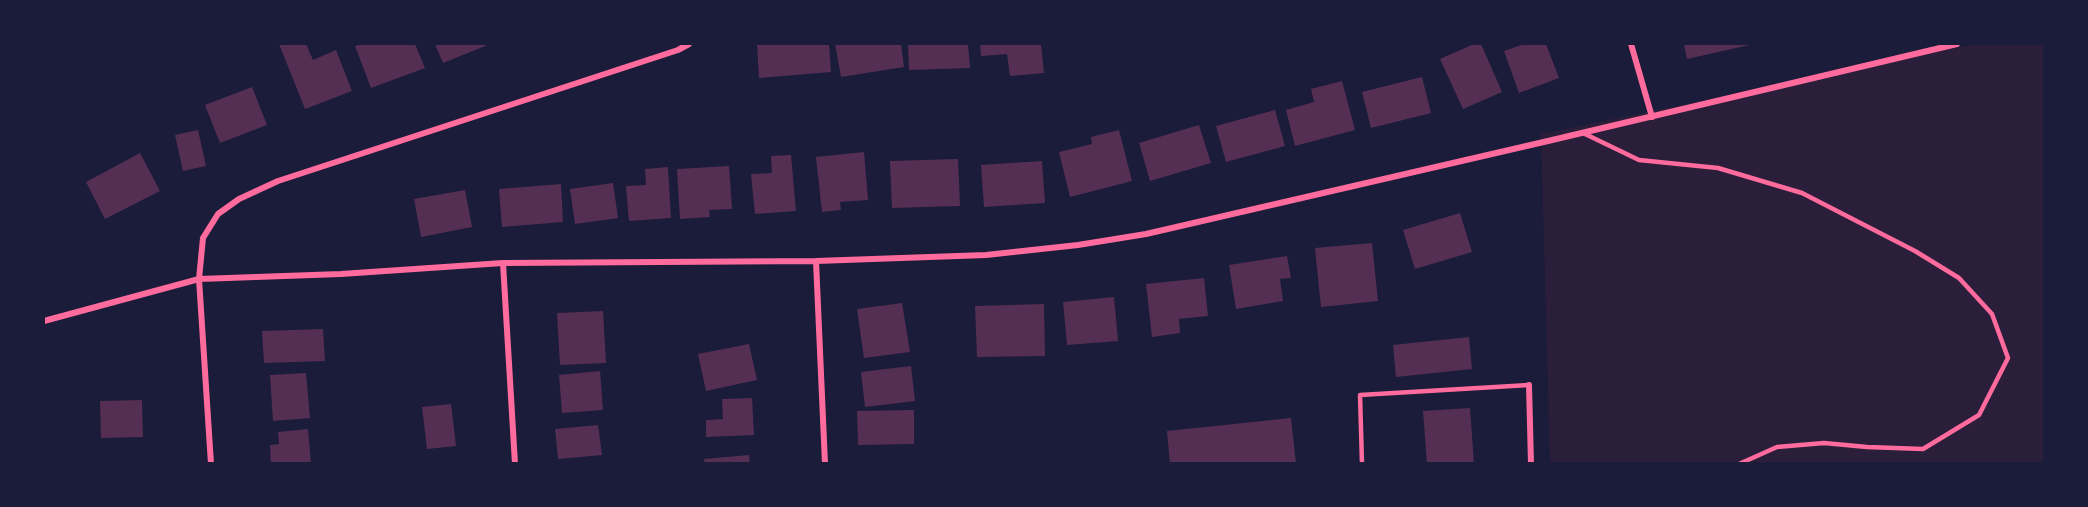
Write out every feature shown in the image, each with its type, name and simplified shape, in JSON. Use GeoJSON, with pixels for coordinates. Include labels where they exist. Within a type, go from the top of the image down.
{"type":"FeatureCollection","features":[{"type":"Feature","properties":{"kind":"street"},"geometry":{"type":"LineString","coordinates":[[211,464],[199,279],[203,238],[218,214],[239,199],[278,181],[678,50],[689,44]]}},
{"type":"Feature","properties":{"kind":"street"},"geometry":{"type":"LineString","coordinates":[[1632,44],[1652,117]]}},
{"type":"Feature","properties":{"kind":"street"},"geometry":{"type":"LineString","coordinates":[[44,321],[199,279],[341,274],[503,263],[816,261],[986,255],[1078,245],[1146,234],[1957,44]]}},
{"type":"Feature","properties":{"kind":"street"},"geometry":{"type":"LineString","coordinates":[[816,261],[825,464]]}},
{"type":"Feature","properties":{"kind":"street"},"geometry":{"type":"LineString","coordinates":[[503,263],[514,464]]}},
{"type":"Feature","properties":{"kind":"street"},"geometry":{"type":"LineString","coordinates":[[1529,385],[1531,464]]}},
{"type":"Feature","properties":{"kind":"lane"},"geometry":{"type":"LineString","coordinates":[[1583,133],[1639,160],[1718,168],[1802,193],[1915,251],[1959,278],[1992,314],[2008,358],[1989,396],[1979,415],[1923,449],[1824,443],[1777,447],[1738,464]]}},
{"type":"Feature","properties":{"kind":"lane"},"geometry":{"type":"LineString","coordinates":[[1362,464],[1360,395],[1529,385]]}},
{"type":"Feature","properties":{"kind":"shaded area"},"geometry":{"type":"Polygon","coordinates":[[[1974,44],[2044,44],[2044,463],[1550,463],[1541,134],[1974,44]]]}},
{"type":"Feature","properties":{"kind":"building"},"geometry":{"type":"Polygon","coordinates":[[[279,44],[306,44],[313,60],[336,50],[352,91],[305,109],[279,44]]]}},
{"type":"Feature","properties":{"kind":"building"},"geometry":{"type":"Polygon","coordinates":[[[415,44],[425,68],[371,88],[355,46],[415,44]]]}},
{"type":"Feature","properties":{"kind":"building"},"geometry":{"type":"Polygon","coordinates":[[[435,44],[490,44],[443,63],[435,44]]]}},
{"type":"Feature","properties":{"kind":"building"},"geometry":{"type":"Polygon","coordinates":[[[757,44],[829,44],[831,72],[759,78],[757,44]]]}},
{"type":"Feature","properties":{"kind":"building"},"geometry":{"type":"Polygon","coordinates":[[[835,44],[901,44],[904,67],[841,77],[835,44]]]}},
{"type":"Feature","properties":{"kind":"building"},"geometry":{"type":"Polygon","coordinates":[[[908,44],[968,44],[970,68],[909,70],[908,44]]]}},
{"type":"Feature","properties":{"kind":"building"},"geometry":{"type":"Polygon","coordinates":[[[980,44],[1041,44],[1044,73],[1010,76],[1007,54],[981,56],[980,44]]]}},
{"type":"Feature","properties":{"kind":"building"},"geometry":{"type":"Polygon","coordinates":[[[1474,44],[1481,44],[1502,92],[1463,109],[1440,59],[1474,44]]]}},
{"type":"Feature","properties":{"kind":"building"},"geometry":{"type":"Polygon","coordinates":[[[1524,44],[1546,44],[1559,78],[1519,93],[1504,51],[1524,44]]]}},
{"type":"Feature","properties":{"kind":"building"},"geometry":{"type":"Polygon","coordinates":[[[1684,44],[1754,44],[1687,59],[1684,44]]]}},
{"type":"Feature","properties":{"kind":"building"},"geometry":{"type":"Polygon","coordinates":[[[1422,77],[1431,113],[1371,128],[1362,92],[1422,77]]]}},
{"type":"Feature","properties":{"kind":"building"},"geometry":{"type":"Polygon","coordinates":[[[1342,81],[1355,130],[1295,146],[1286,110],[1314,102],[1311,89],[1342,81]]]}},
{"type":"Feature","properties":{"kind":"building"},"geometry":{"type":"Polygon","coordinates":[[[252,87],[267,125],[220,143],[205,105],[252,87]]]}},
{"type":"Feature","properties":{"kind":"building"},"geometry":{"type":"Polygon","coordinates":[[[1275,110],[1285,146],[1226,162],[1216,126],[1275,110]]]}},
{"type":"Feature","properties":{"kind":"building"},"geometry":{"type":"Polygon","coordinates":[[[1199,125],[1211,163],[1150,181],[1139,143],[1199,125]]]}},
{"type":"Feature","properties":{"kind":"building"},"geometry":{"type":"Polygon","coordinates":[[[198,130],[206,166],[183,171],[175,135],[198,130]]]}},
{"type":"Feature","properties":{"kind":"building"},"geometry":{"type":"Polygon","coordinates":[[[1119,130],[1132,181],[1070,197],[1059,152],[1092,144],[1091,137],[1119,130]]]}},
{"type":"Feature","properties":{"kind":"building"},"geometry":{"type":"Polygon","coordinates":[[[864,152],[868,200],[840,202],[841,210],[822,212],[816,157],[864,152]]]}},
{"type":"Feature","properties":{"kind":"building"},"geometry":{"type":"Polygon","coordinates":[[[140,153],[160,191],[105,219],[86,182],[140,153]]]}},
{"type":"Feature","properties":{"kind":"building"},"geometry":{"type":"Polygon","coordinates":[[[791,155],[796,211],[755,214],[751,174],[772,173],[771,156],[791,155]]]}},
{"type":"Feature","properties":{"kind":"building"},"geometry":{"type":"Polygon","coordinates":[[[958,159],[960,206],[892,208],[890,161],[958,159]]]}},
{"type":"Feature","properties":{"kind":"building"},"geometry":{"type":"Polygon","coordinates":[[[1042,161],[1045,203],[984,207],[981,165],[1042,161]]]}},
{"type":"Feature","properties":{"kind":"building"},"geometry":{"type":"Polygon","coordinates":[[[729,166],[732,209],[709,210],[710,217],[680,219],[677,169],[729,166]]]}},
{"type":"Feature","properties":{"kind":"building"},"geometry":{"type":"Polygon","coordinates":[[[668,167],[671,218],[629,221],[626,186],[646,185],[645,169],[668,167]]]}},
{"type":"Feature","properties":{"kind":"building"},"geometry":{"type":"Polygon","coordinates":[[[613,183],[618,218],[575,224],[570,189],[613,183]]]}},
{"type":"Feature","properties":{"kind":"building"},"geometry":{"type":"Polygon","coordinates":[[[561,184],[563,222],[502,227],[499,189],[561,184]]]}},
{"type":"Feature","properties":{"kind":"building"},"geometry":{"type":"Polygon","coordinates":[[[465,190],[472,227],[421,237],[414,199],[465,190]]]}},
{"type":"Feature","properties":{"kind":"building"},"geometry":{"type":"Polygon","coordinates":[[[1460,213],[1472,252],[1415,269],[1403,230],[1460,213]]]}},
{"type":"Feature","properties":{"kind":"building"},"geometry":{"type":"Polygon","coordinates":[[[1372,243],[1378,301],[1321,307],[1315,248],[1372,243]]]}},
{"type":"Feature","properties":{"kind":"building"},"geometry":{"type":"Polygon","coordinates":[[[1287,256],[1291,278],[1280,279],[1283,301],[1236,309],[1229,265],[1287,256]]]}},
{"type":"Feature","properties":{"kind":"building"},"geometry":{"type":"Polygon","coordinates":[[[1204,278],[1208,316],[1179,319],[1180,333],[1152,337],[1146,284],[1204,278]]]}},
{"type":"Feature","properties":{"kind":"building"},"geometry":{"type":"Polygon","coordinates":[[[1114,297],[1118,341],[1067,345],[1063,302],[1114,297]]]}},
{"type":"Feature","properties":{"kind":"building"},"geometry":{"type":"Polygon","coordinates":[[[902,303],[910,352],[864,358],[857,309],[902,303]]]}},
{"type":"Feature","properties":{"kind":"building"},"geometry":{"type":"Polygon","coordinates":[[[1044,304],[1045,356],[977,357],[975,306],[1044,304]]]}},
{"type":"Feature","properties":{"kind":"building"},"geometry":{"type":"Polygon","coordinates":[[[603,311],[606,363],[560,365],[557,313],[603,311]]]}},
{"type":"Feature","properties":{"kind":"building"},"geometry":{"type":"Polygon","coordinates":[[[323,329],[325,361],[264,363],[262,331],[323,329]]]}},
{"type":"Feature","properties":{"kind":"building"},"geometry":{"type":"Polygon","coordinates":[[[1469,337],[1472,369],[1396,377],[1393,345],[1469,337]]]}},
{"type":"Feature","properties":{"kind":"building"},"geometry":{"type":"Polygon","coordinates":[[[749,344],[757,380],[706,391],[698,354],[749,344]]]}},
{"type":"Feature","properties":{"kind":"building"},"geometry":{"type":"Polygon","coordinates":[[[911,366],[915,401],[865,407],[861,372],[911,366]]]}},
{"type":"Feature","properties":{"kind":"building"},"geometry":{"type":"Polygon","coordinates":[[[600,371],[603,410],[562,413],[559,375],[600,371]]]}},
{"type":"Feature","properties":{"kind":"building"},"geometry":{"type":"Polygon","coordinates":[[[306,373],[310,418],[273,421],[270,375],[306,373]]]}},
{"type":"Feature","properties":{"kind":"building"},"geometry":{"type":"Polygon","coordinates":[[[752,398],[754,435],[706,437],[706,420],[723,419],[722,399],[752,398]]]}},
{"type":"Feature","properties":{"kind":"building"},"geometry":{"type":"Polygon","coordinates":[[[142,400],[143,437],[101,438],[100,401],[142,400]]]}},
{"type":"Feature","properties":{"kind":"building"},"geometry":{"type":"Polygon","coordinates":[[[451,404],[456,446],[427,449],[422,407],[451,404]]]}},
{"type":"Feature","properties":{"kind":"building"},"geometry":{"type":"Polygon","coordinates":[[[1470,408],[1474,464],[1427,464],[1423,411],[1470,408]]]}},
{"type":"Feature","properties":{"kind":"building"},"geometry":{"type":"Polygon","coordinates":[[[914,410],[914,444],[858,445],[857,411],[914,410]]]}},
{"type":"Feature","properties":{"kind":"building"},"geometry":{"type":"Polygon","coordinates":[[[1291,418],[1296,464],[1170,464],[1167,431],[1291,418]]]}},
{"type":"Feature","properties":{"kind":"building"},"geometry":{"type":"Polygon","coordinates":[[[598,425],[602,455],[558,459],[555,429],[598,425]]]}},
{"type":"Feature","properties":{"kind":"building"},"geometry":{"type":"Polygon","coordinates":[[[308,429],[311,464],[271,464],[270,445],[279,444],[278,432],[308,429]]]}},
{"type":"Feature","properties":{"kind":"building"},"geometry":{"type":"Polygon","coordinates":[[[749,455],[750,464],[705,464],[704,459],[749,455]]]}}]}
